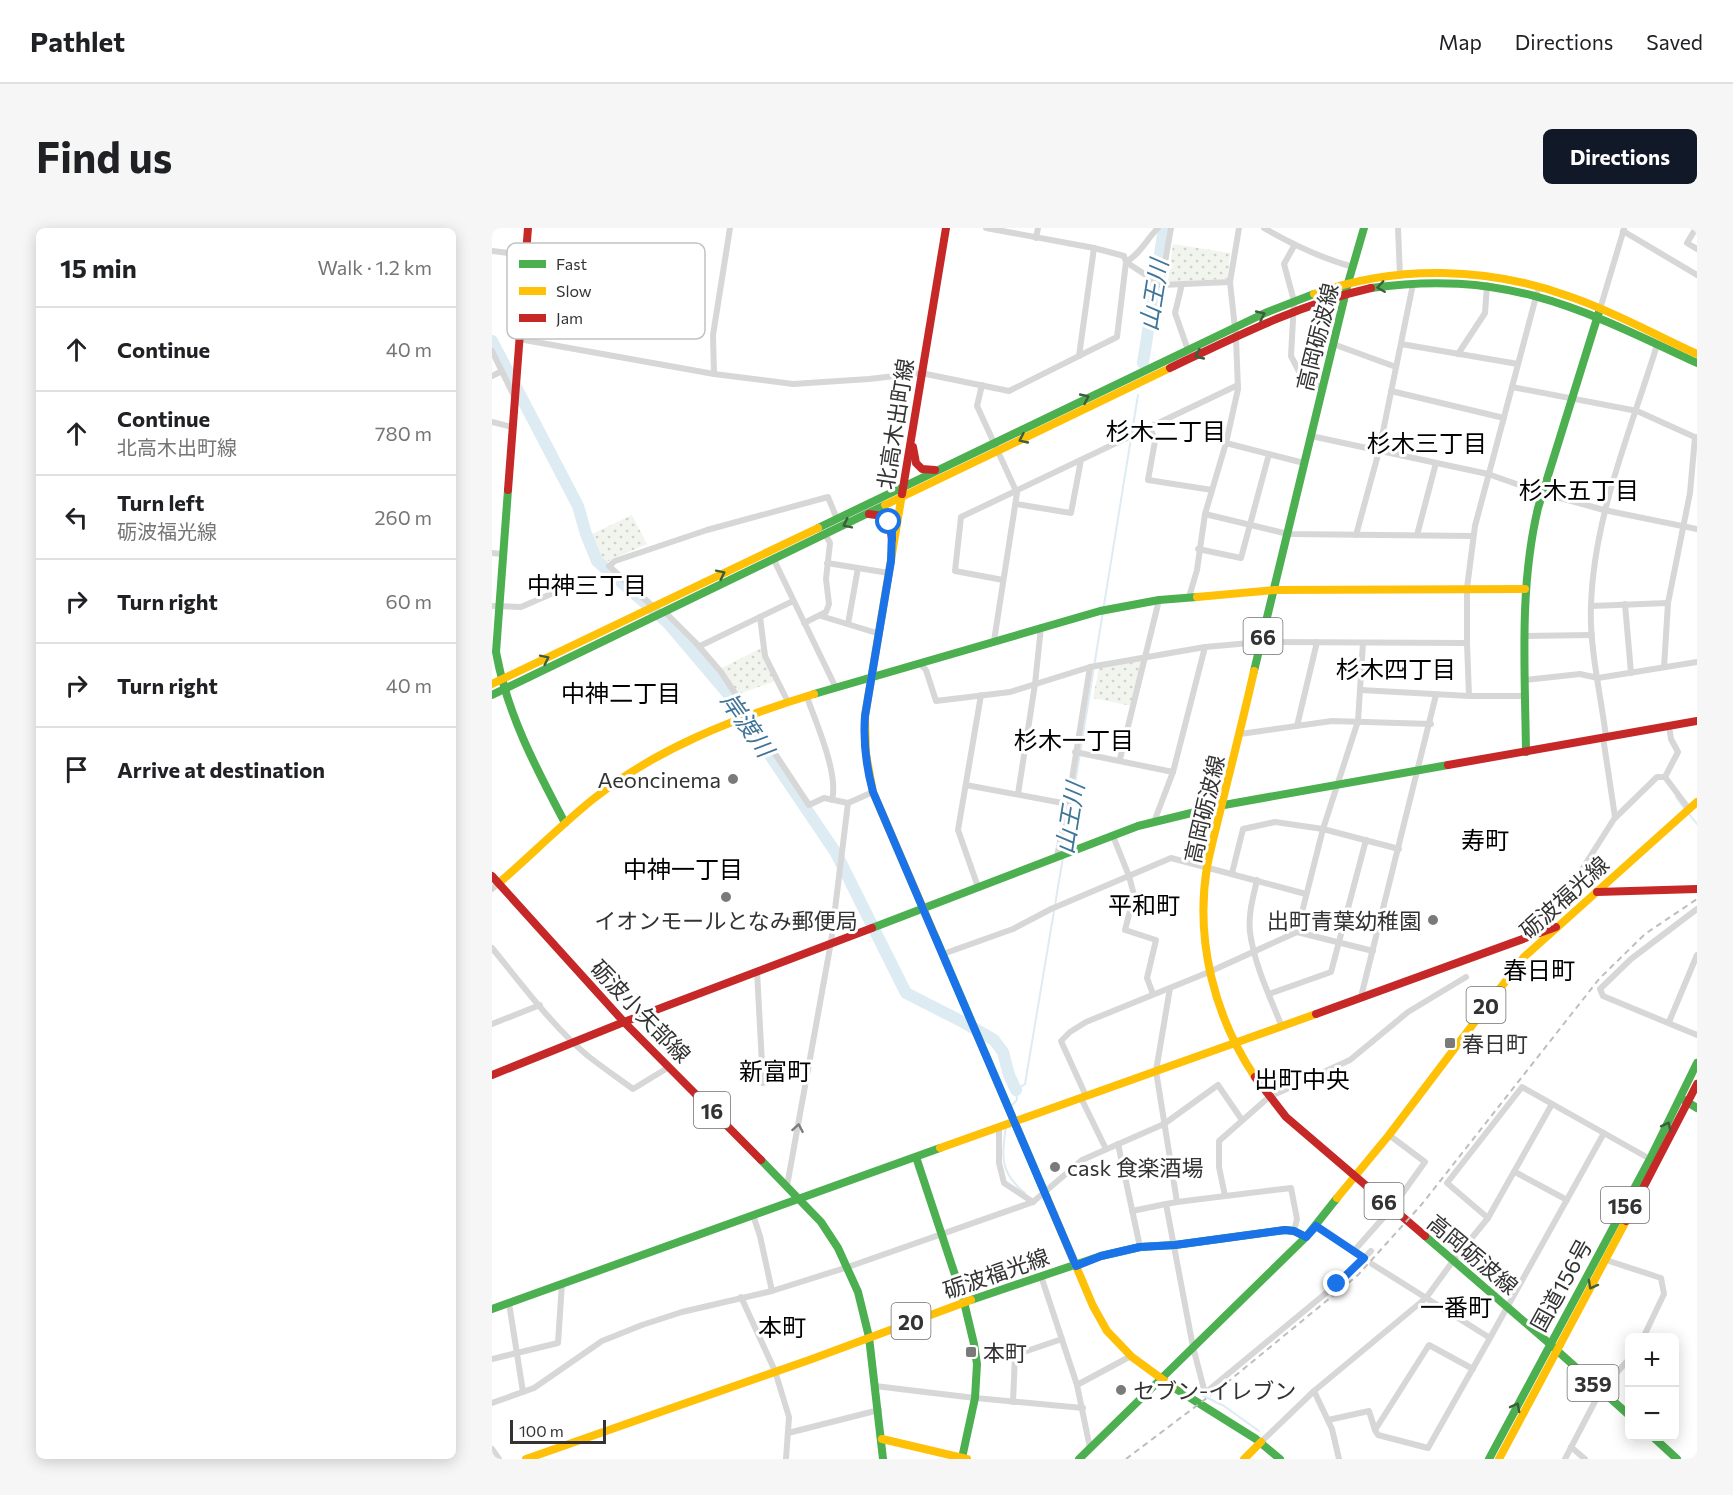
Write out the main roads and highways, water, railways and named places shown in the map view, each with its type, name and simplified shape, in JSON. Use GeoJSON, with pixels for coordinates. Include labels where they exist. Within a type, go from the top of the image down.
{"type":"FeatureCollection","features":[{"type":"Feature","properties":{"kind":"main road"},"geometry":{"type":"LineString","coordinates":[[527,243],[528,228]]}},
{"type":"Feature","properties":{"kind":"main road","name":"北高木出町線"},"geometry":{"type":"LineString","coordinates":[[946,228],[865,716],[863,739],[865,764],[873,792],[1012,1122],[1106,1330],[1131,1356],[1161,1379],[1221,1415],[1261,1442],[1280,1459]]}},
{"type":"Feature","properties":{"kind":"main road","name":"高岡砺波線"},"geometry":{"type":"LineString","coordinates":[[1364,228],[1345,294],[1224,805],[1207,868],[1204,892],[1204,932],[1209,972],[1216,999],[1235,1044],[1251,1073],[1286,1117],[1553,1347]]}},
{"type":"Feature","properties":{"kind":"main road"},"geometry":{"type":"LineString","coordinates":[[492,695],[774,560],[1188,350],[1294,301],[1348,283],[1400,276],[1445,274],[1479,276],[1537,291]]}},
{"type":"Feature","properties":{"kind":"main road"},"geometry":{"type":"LineString","coordinates":[[492,684],[939,469],[995,447],[1293,312],[1345,294],[1376,287],[1447,282],[1537,291],[1571,297],[1657,345],[1697,363]]}},
{"type":"Feature","properties":{"kind":"main road"},"geometry":{"type":"LineString","coordinates":[[1598,313],[1697,354]]}},
{"type":"Feature","properties":{"kind":"main road"},"geometry":{"type":"LineString","coordinates":[[1526,752],[1525,589],[1531,538],[1542,494],[1598,313]]}},
{"type":"Feature","properties":{"kind":"main road"},"geometry":{"type":"LineString","coordinates":[[519,339],[502,554],[495,606],[496,652],[503,689],[516,723],[565,823]]}},
{"type":"Feature","properties":{"kind":"main road"},"geometry":{"type":"LineString","coordinates":[[914,423],[913,453],[916,463],[922,469],[939,469]]}},
{"type":"Feature","properties":{"kind":"main road"},"geometry":{"type":"LineString","coordinates":[[867,514],[883,516],[889,522],[892,531],[891,561]]}},
{"type":"Feature","properties":{"kind":"main road"},"geometry":{"type":"LineString","coordinates":[[495,886],[592,800],[642,765],[690,739],[788,702],[1041,627],[1100,611],[1159,600],[1275,590],[1525,589]]}},
{"type":"Feature","properties":{"kind":"main road"},"geometry":{"type":"LineString","coordinates":[[492,1075],[831,942],[1154,822],[1224,805],[1697,721]]}},
{"type":"Feature","properties":{"kind":"main road","name":"砺波福光線"},"geometry":{"type":"LineString","coordinates":[[1079,1459],[1316,1226],[1389,1135],[1524,957],[1697,802]]}},
{"type":"Feature","properties":{"kind":"main road","name":"砺波小矢部線"},"geometry":{"type":"LineString","coordinates":[[492,876],[495,886],[624,1022],[821,1222],[848,1267],[858,1292],[869,1337],[883,1459]]}},
{"type":"Feature","properties":{"kind":"main road"},"geometry":{"type":"LineString","coordinates":[[1597,892],[1697,888]]}},
{"type":"Feature","properties":{"kind":"main road"},"geometry":{"type":"LineString","coordinates":[[492,1308],[1235,1044],[1558,926]]}},
{"type":"Feature","properties":{"kind":"main road","name":"国道156号"},"geometry":{"type":"LineString","coordinates":[[1489,1459],[1606,1260],[1684,1101],[1697,1063]]}},
{"type":"Feature","properties":{"kind":"main road","name":"国道156号"},"geometry":{"type":"LineString","coordinates":[[1499,1459],[1553,1347],[1650,1159],[1684,1101],[1697,1084]]}},
{"type":"Feature","properties":{"kind":"main road"},"geometry":{"type":"LineString","coordinates":[[1684,1101],[1697,1108]]}},
{"type":"Feature","properties":{"kind":"main road"},"geometry":{"type":"LineString","coordinates":[[882,1439],[965,1458],[975,1398],[977,1364],[964,1302],[916,1157]]}},
{"type":"Feature","properties":{"kind":"main road","name":"砺波福光線"},"geometry":{"type":"LineString","coordinates":[[526,1459],[964,1302],[1101,1256],[1140,1247],[1175,1245],[1285,1230],[1294,1231],[1306,1237]]}},
{"type":"Feature","properties":{"kind":"main road","name":"359"},"geometry":{"type":"LineString","coordinates":[[1553,1347],[1625,1412]]}},
{"type":"Feature","properties":{"kind":"main road"},"geometry":{"type":"LineString","coordinates":[[1657,1441],[1677,1459]]}},
{"type":"Feature","properties":{"kind":"main road"},"geometry":{"type":"LineString","coordinates":[[1244,1459],[1261,1442]]}},
{"type":"Feature","properties":{"kind":"waterway","name":"山王川"},"geometry":{"type":"LineString","coordinates":[[1143,363],[1164,228]]}},
{"type":"Feature","properties":{"kind":"waterway","name":"岸渡川"},"geometry":{"type":"LineString","coordinates":[[492,341],[578,506],[597,561],[668,623],[730,696],[836,853],[906,993],[994,1040],[1003,1052],[1016,1090]]}},
{"type":"Feature","properties":{"kind":"waterway","name":"山王川"},"geometry":{"type":"LineString","coordinates":[[1064,852],[1138,395]]}},
{"type":"Feature","properties":{"kind":"waterway"},"geometry":{"type":"LineString","coordinates":[[1676,797],[1685,810]]}},
{"type":"Feature","properties":{"kind":"waterway"},"geometry":{"type":"LineString","coordinates":[[1689,814],[1697,824]]}},
{"type":"Feature","properties":{"kind":"waterway","name":"山王川"},"geometry":{"type":"LineString","coordinates":[[1055,905],[1063,857]]}},
{"type":"Feature","properties":{"kind":"waterway","name":"山王川"},"geometry":{"type":"LineString","coordinates":[[1011,1106],[1017,1100],[1016,1090],[1025,1084],[1054,911]]}},
{"type":"Feature","properties":{"kind":"waterway","name":"山王川"},"geometry":{"type":"LineString","coordinates":[[1006,1126],[1004,1163],[1010,1178],[1025,1193]]}},
{"type":"Feature","properties":{"kind":"waterway"},"geometry":{"type":"LineString","coordinates":[[1175,1382],[1224,1406],[1259,1431]]}},
{"type":"Feature","properties":{"kind":"railway"},"geometry":{"type":"LineString","coordinates":[[1126,1459],[1224,1385],[1358,1275],[1422,1204],[1599,979],[1645,934],[1697,899]]}},
{"type":"Feature","properties":{"kind":"place","name":"Aeoncinema"},"geometry":{"type":"Point","coordinates":[733,779]}},
{"type":"Feature","properties":{"kind":"place","name":"イオンモールとなみ郵便局"},"geometry":{"type":"Point","coordinates":[726,897]}},
{"type":"Feature","properties":{"kind":"place","name":"出町青葉幼稚園"},"geometry":{"type":"Point","coordinates":[1433,920]}},
{"type":"Feature","properties":{"kind":"place","name":"春日町"},"geometry":{"type":"Point","coordinates":[1450,1043]}},
{"type":"Feature","properties":{"kind":"place","name":"cask 食楽酒場"},"geometry":{"type":"Point","coordinates":[1055,1167]}},
{"type":"Feature","properties":{"kind":"place","name":"本町"},"geometry":{"type":"Point","coordinates":[971,1352]}},
{"type":"Feature","properties":{"kind":"place","name":"セブン-イレブン"},"geometry":{"type":"Point","coordinates":[1121,1390]}},
{"type":"Feature","properties":{"kind":"district","name":"杉木二丁目"},"geometry":{"type":"Point","coordinates":[1166,430]}},
{"type":"Feature","properties":{"kind":"district","name":"杉木三丁目"},"geometry":{"type":"Point","coordinates":[1427,442]}},
{"type":"Feature","properties":{"kind":"district","name":"杉木五丁目"},"geometry":{"type":"Point","coordinates":[1579,489]}},
{"type":"Feature","properties":{"kind":"district","name":"中神三丁目"},"geometry":{"type":"Point","coordinates":[587,584]}},
{"type":"Feature","properties":{"kind":"district","name":"杉木四丁目"},"geometry":{"type":"Point","coordinates":[1396,668]}},
{"type":"Feature","properties":{"kind":"district","name":"中神二丁目"},"geometry":{"type":"Point","coordinates":[621,692]}},
{"type":"Feature","properties":{"kind":"district","name":"杉木一丁目"},"geometry":{"type":"Point","coordinates":[1074,739]}},
{"type":"Feature","properties":{"kind":"district","name":"寿町"},"geometry":{"type":"Point","coordinates":[1485,839]}},
{"type":"Feature","properties":{"kind":"district","name":"中神一丁目"},"geometry":{"type":"Point","coordinates":[683,868]}},
{"type":"Feature","properties":{"kind":"district","name":"平和町"},"geometry":{"type":"Point","coordinates":[1144,904]}},
{"type":"Feature","properties":{"kind":"district","name":"春日町"},"geometry":{"type":"Point","coordinates":[1539,969]}},
{"type":"Feature","properties":{"kind":"district","name":"新富町"},"geometry":{"type":"Point","coordinates":[775,1070]}},
{"type":"Feature","properties":{"kind":"district","name":"出町中央"},"geometry":{"type":"Point","coordinates":[1302,1078]}},
{"type":"Feature","properties":{"kind":"district","name":"一番町"},"geometry":{"type":"Point","coordinates":[1456,1306]}},
{"type":"Feature","properties":{"kind":"district","name":"本町"},"geometry":{"type":"Point","coordinates":[782,1326]}}]}
